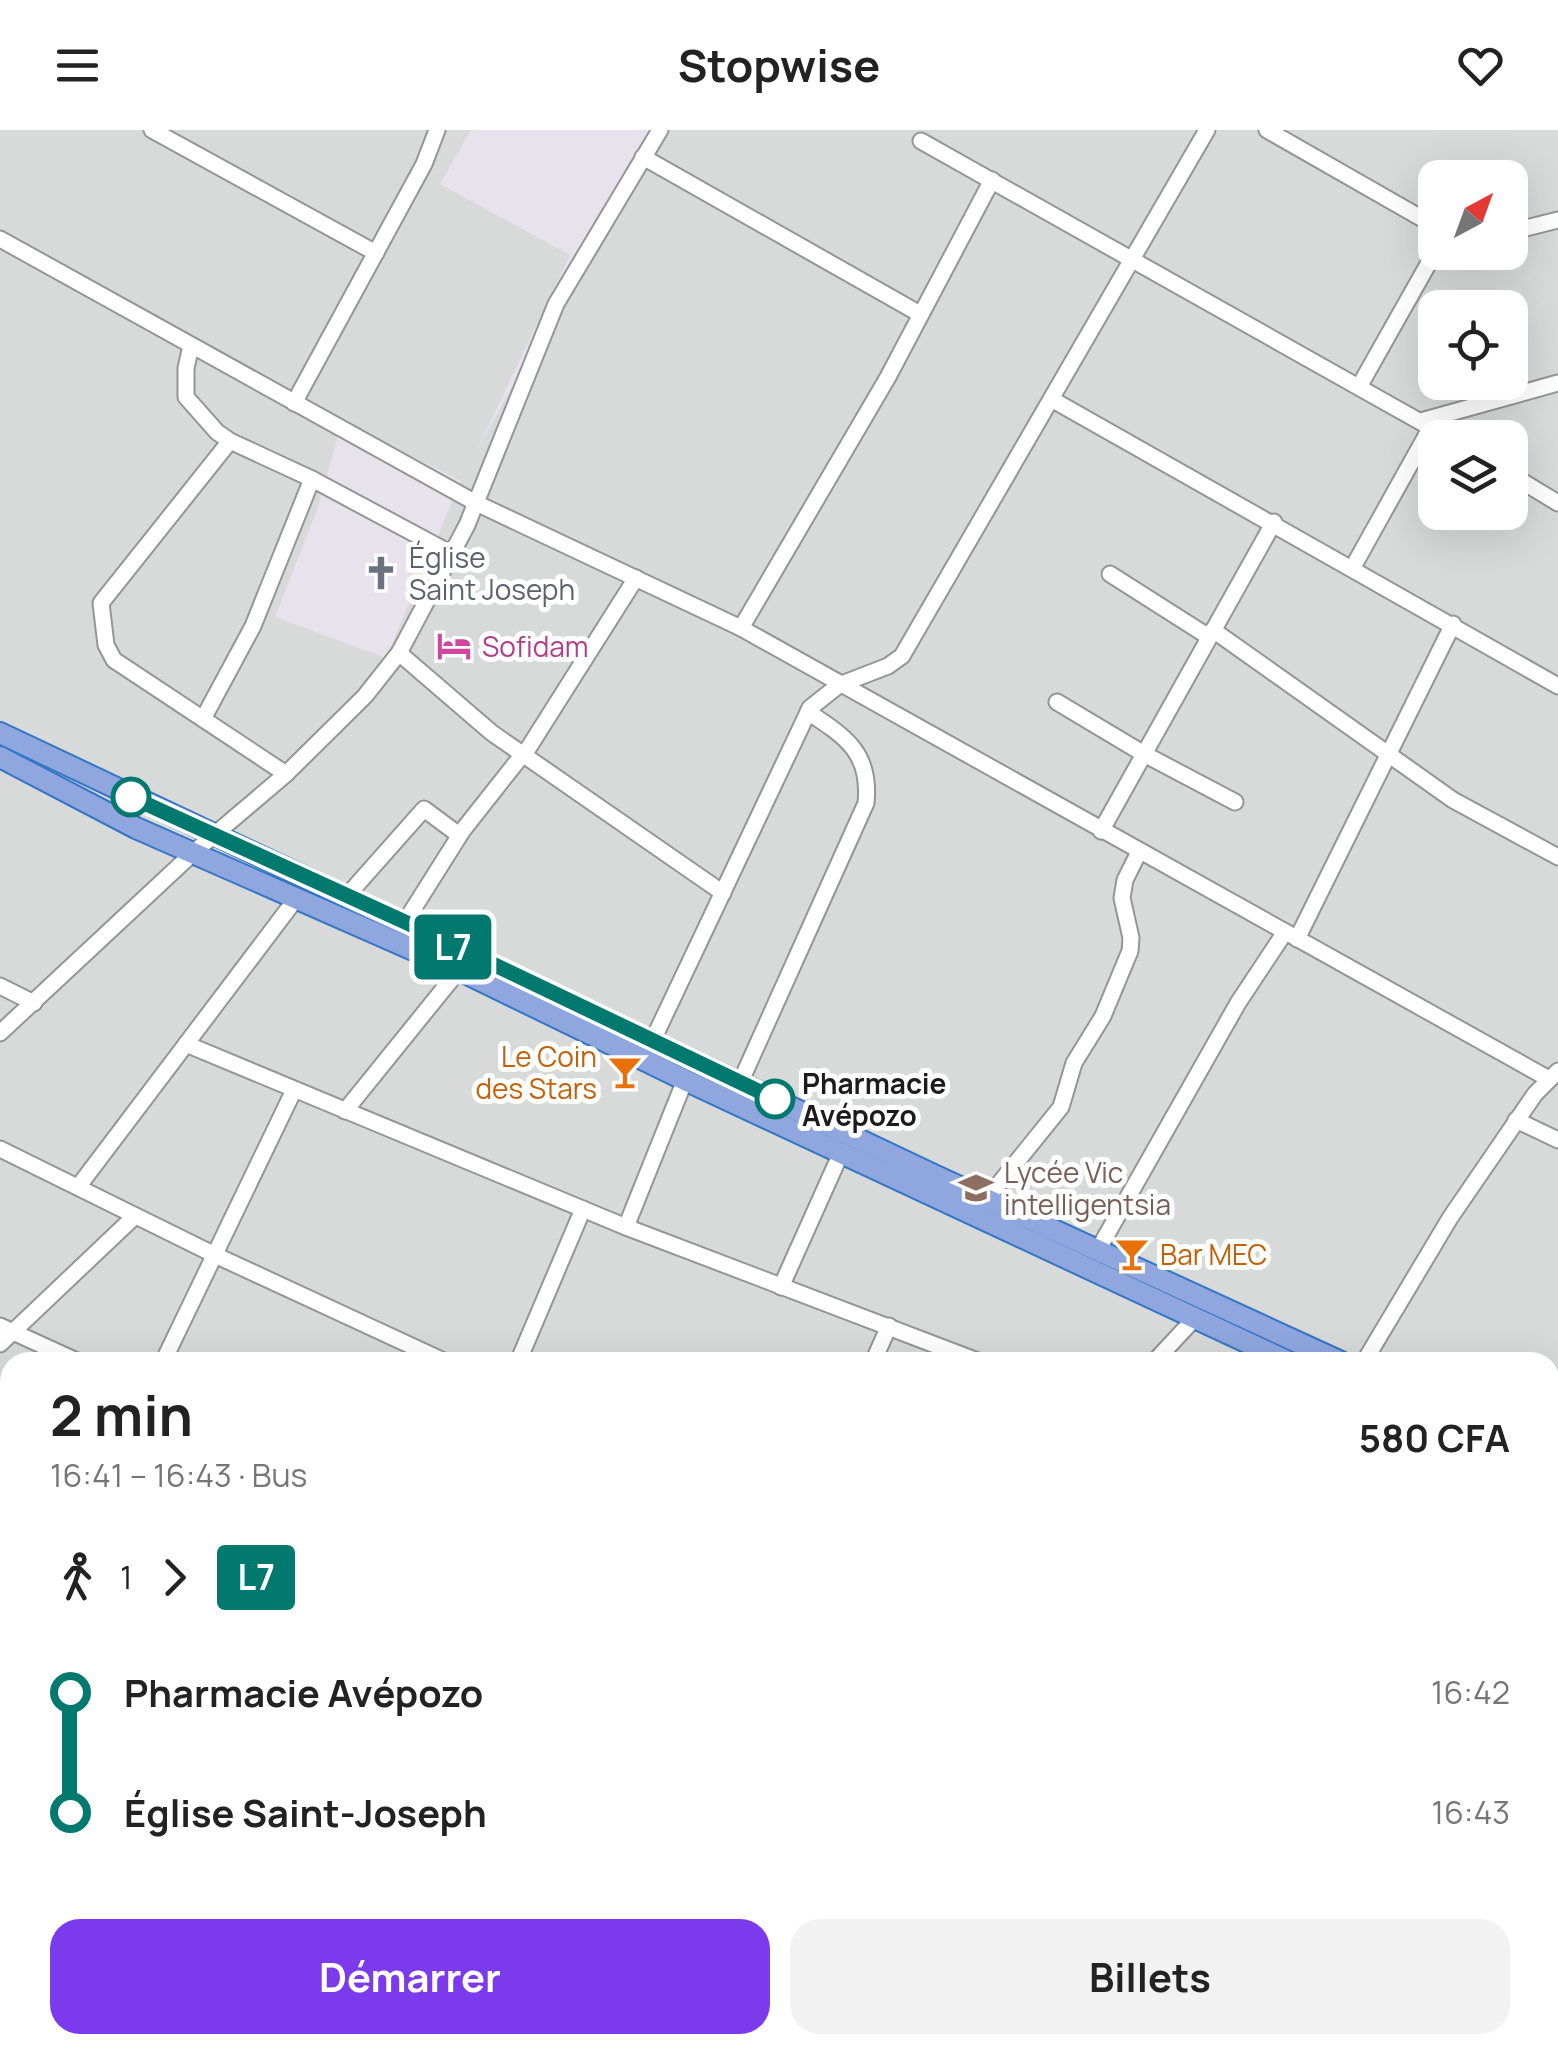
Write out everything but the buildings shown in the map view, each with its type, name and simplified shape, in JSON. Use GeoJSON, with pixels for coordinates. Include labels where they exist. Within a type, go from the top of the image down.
{"type":"FeatureCollection","features":[{"type":"Feature","properties":{"kind":"highway"},"geometry":{"type":"LineString","coordinates":[[0,733],[986,1200],[1320,1352]]}},
{"type":"Feature","properties":{"kind":"highway"},"geometry":{"type":"LineString","coordinates":[[0,756],[192,853],[460,970],[685,1080],[1268,1352]]}},
{"type":"Feature","properties":{"kind":"street"},"geometry":{"type":"LineString","coordinates":[[152,130],[376,253]]}},
{"type":"Feature","properties":{"kind":"street"},"geometry":{"type":"LineString","coordinates":[[294,403],[424,164],[437,130]]}},
{"type":"Feature","properties":{"kind":"street"},"geometry":{"type":"LineString","coordinates":[[0,1033],[192,853],[217,836],[286,774],[365,696],[400,652],[476,503],[556,304],[660,130]]}},
{"type":"Feature","properties":{"kind":"street"},"geometry":{"type":"LineString","coordinates":[[652,1042],[808,712],[838,684],[888,666],[902,656],[1208,130]]}},
{"type":"Feature","properties":{"kind":"street"},"geometry":{"type":"LineString","coordinates":[[1267,130],[1418,216]]}},
{"type":"Feature","properties":{"kind":"street"},"geometry":{"type":"LineString","coordinates":[[922,140],[1419,420]]}},
{"type":"Feature","properties":{"kind":"street"},"geometry":{"type":"LineString","coordinates":[[643,157],[920,314]]}},
{"type":"Feature","properties":{"kind":"street"},"geometry":{"type":"LineString","coordinates":[[740,628],[888,377],[992,180]]}},
{"type":"Feature","properties":{"kind":"street"},"geometry":{"type":"LineString","coordinates":[[1528,228],[1558,220]]}},
{"type":"Feature","properties":{"kind":"street"},"geometry":{"type":"LineString","coordinates":[[0,240],[476,503],[740,628],[1291,936],[1554,1075],[1516,1120],[1450,1218],[1370,1352]]}},
{"type":"Feature","properties":{"kind":"street"},"geometry":{"type":"LineString","coordinates":[[1360,386],[1425,270]]}},
{"type":"Feature","properties":{"kind":"street"},"geometry":{"type":"LineString","coordinates":[[190,346],[186,397],[217,432],[452,554]]}},
{"type":"Feature","properties":{"kind":"street"},"geometry":{"type":"LineString","coordinates":[[1439,420],[1558,383]]}},
{"type":"Feature","properties":{"kind":"street"},"geometry":{"type":"LineString","coordinates":[[1053,400],[1558,686]]}},
{"type":"Feature","properties":{"kind":"street"},"geometry":{"type":"LineString","coordinates":[[1353,568],[1418,440]]}},
{"type":"Feature","properties":{"kind":"street"},"geometry":{"type":"LineString","coordinates":[[230,441],[101,603],[106,645],[114,660],[286,774]]}},
{"type":"Feature","properties":{"kind":"street"},"geometry":{"type":"LineString","coordinates":[[203,719],[254,626],[312,479]]}},
{"type":"Feature","properties":{"kind":"street"},"geometry":{"type":"LineString","coordinates":[[1528,485],[1558,503]]}},
{"type":"Feature","properties":{"kind":"street"},"geometry":{"type":"LineString","coordinates":[[1101,831],[1274,522]]}},
{"type":"Feature","properties":{"kind":"street"},"geometry":{"type":"LineString","coordinates":[[1110,574],[1211,633],[1454,800],[1558,858]]}},
{"type":"Feature","properties":{"kind":"street"},"geometry":{"type":"LineString","coordinates":[[405,922],[459,835],[524,755],[636,578]]}},
{"type":"Feature","properties":{"kind":"street"},"geometry":{"type":"LineString","coordinates":[[1098,1250],[1238,1003],[1291,936],[1453,624]]}},
{"type":"Feature","properties":{"kind":"street"},"geometry":{"type":"LineString","coordinates":[[400,652],[492,734],[723,893]]}},
{"type":"Feature","properties":{"kind":"street"},"geometry":{"type":"LineString","coordinates":[[1058,702],[1235,802]]}},
{"type":"Feature","properties":{"kind":"street"},"geometry":{"type":"LineString","coordinates":[[740,1082],[866,804],[868,785],[862,760],[843,735],[808,712]]}},
{"type":"Feature","properties":{"kind":"street"},"geometry":{"type":"LineString","coordinates":[[346,897],[424,809],[459,835]]}},
{"type":"Feature","properties":{"kind":"street"},"geometry":{"type":"LineString","coordinates":[[986,1200],[1061,1107],[1074,1063],[1110,998],[1130,950],[1122,898],[1124,880],[1139,852]]}},
{"type":"Feature","properties":{"kind":"street"},"geometry":{"type":"LineString","coordinates":[[78,1187],[295,900]]}},
{"type":"Feature","properties":{"kind":"street"},"geometry":{"type":"LineString","coordinates":[[345,1111],[460,970]]}},
{"type":"Feature","properties":{"kind":"street"},"geometry":{"type":"LineString","coordinates":[[0,986],[34,1003]]}},
{"type":"Feature","properties":{"kind":"street"},"geometry":{"type":"LineString","coordinates":[[186,1044],[626,1227],[954,1352]]}},
{"type":"Feature","properties":{"kind":"street"},"geometry":{"type":"LineString","coordinates":[[626,1227],[685,1080]]}},
{"type":"Feature","properties":{"kind":"street"},"geometry":{"type":"LineString","coordinates":[[168,1352],[294,1090]]}},
{"type":"Feature","properties":{"kind":"street"},"geometry":{"type":"LineString","coordinates":[[1516,1120],[1558,1140]]}},
{"type":"Feature","properties":{"kind":"street"},"geometry":{"type":"LineString","coordinates":[[0,1149],[424,1352]]}},
{"type":"Feature","properties":{"kind":"street"},"geometry":{"type":"LineString","coordinates":[[780,1287],[841,1153]]}},
{"type":"Feature","properties":{"kind":"street"},"geometry":{"type":"LineString","coordinates":[[522,1352],[582,1209]]}},
{"type":"Feature","properties":{"kind":"street"},"geometry":{"type":"LineString","coordinates":[[0,1344],[6,1329],[136,1216]]}},
{"type":"Feature","properties":{"kind":"street"},"geometry":{"type":"LineString","coordinates":[[1163,1352],[1195,1318]]}},
{"type":"Feature","properties":{"kind":"street"},"geometry":{"type":"LineString","coordinates":[[878,1352],[888,1326]]}},
{"type":"Feature","properties":{"kind":"street"},"geometry":{"type":"LineString","coordinates":[[6,1329],[57,1352]]}},
{"type":"Feature","properties":{"kind":"shaded area"},"geometry":{"type":"Polygon","coordinates":[[[0,130],[471,130],[440,184],[570,255],[474,456],[653,130],[1558,130],[1558,1352],[0,1352],[0,130]],[[342,421],[318,507],[275,617],[386,658],[461,481],[342,421]]]}},
{"type":"Feature","properties":{"kind":"bus line","name":"L7"},"geometry":{"type":"LineString","coordinates":[[131,797],[405,922],[775,1099]]}},
{"type":"Feature","properties":{"kind":"place","name":"Église Saint Joseph"},"geometry":{"type":"Point","coordinates":[381,573]}},
{"type":"Feature","properties":{"kind":"place","name":"Sofidam"},"geometry":{"type":"Point","coordinates":[454,646]}},
{"type":"Feature","properties":{"kind":"place","name":"Le Coin des Stars"},"geometry":{"type":"Point","coordinates":[625,1072]}},
{"type":"Feature","properties":{"kind":"place","name":"Pharmacie Avépozo"},"geometry":{"type":"Point","coordinates":[775,1099]}},
{"type":"Feature","properties":{"kind":"place","name":"Lycée Vic intelligentsia"},"geometry":{"type":"Point","coordinates":[976,1188]}},
{"type":"Feature","properties":{"kind":"place","name":"Bar MEC"},"geometry":{"type":"Point","coordinates":[1132,1254]}}]}
